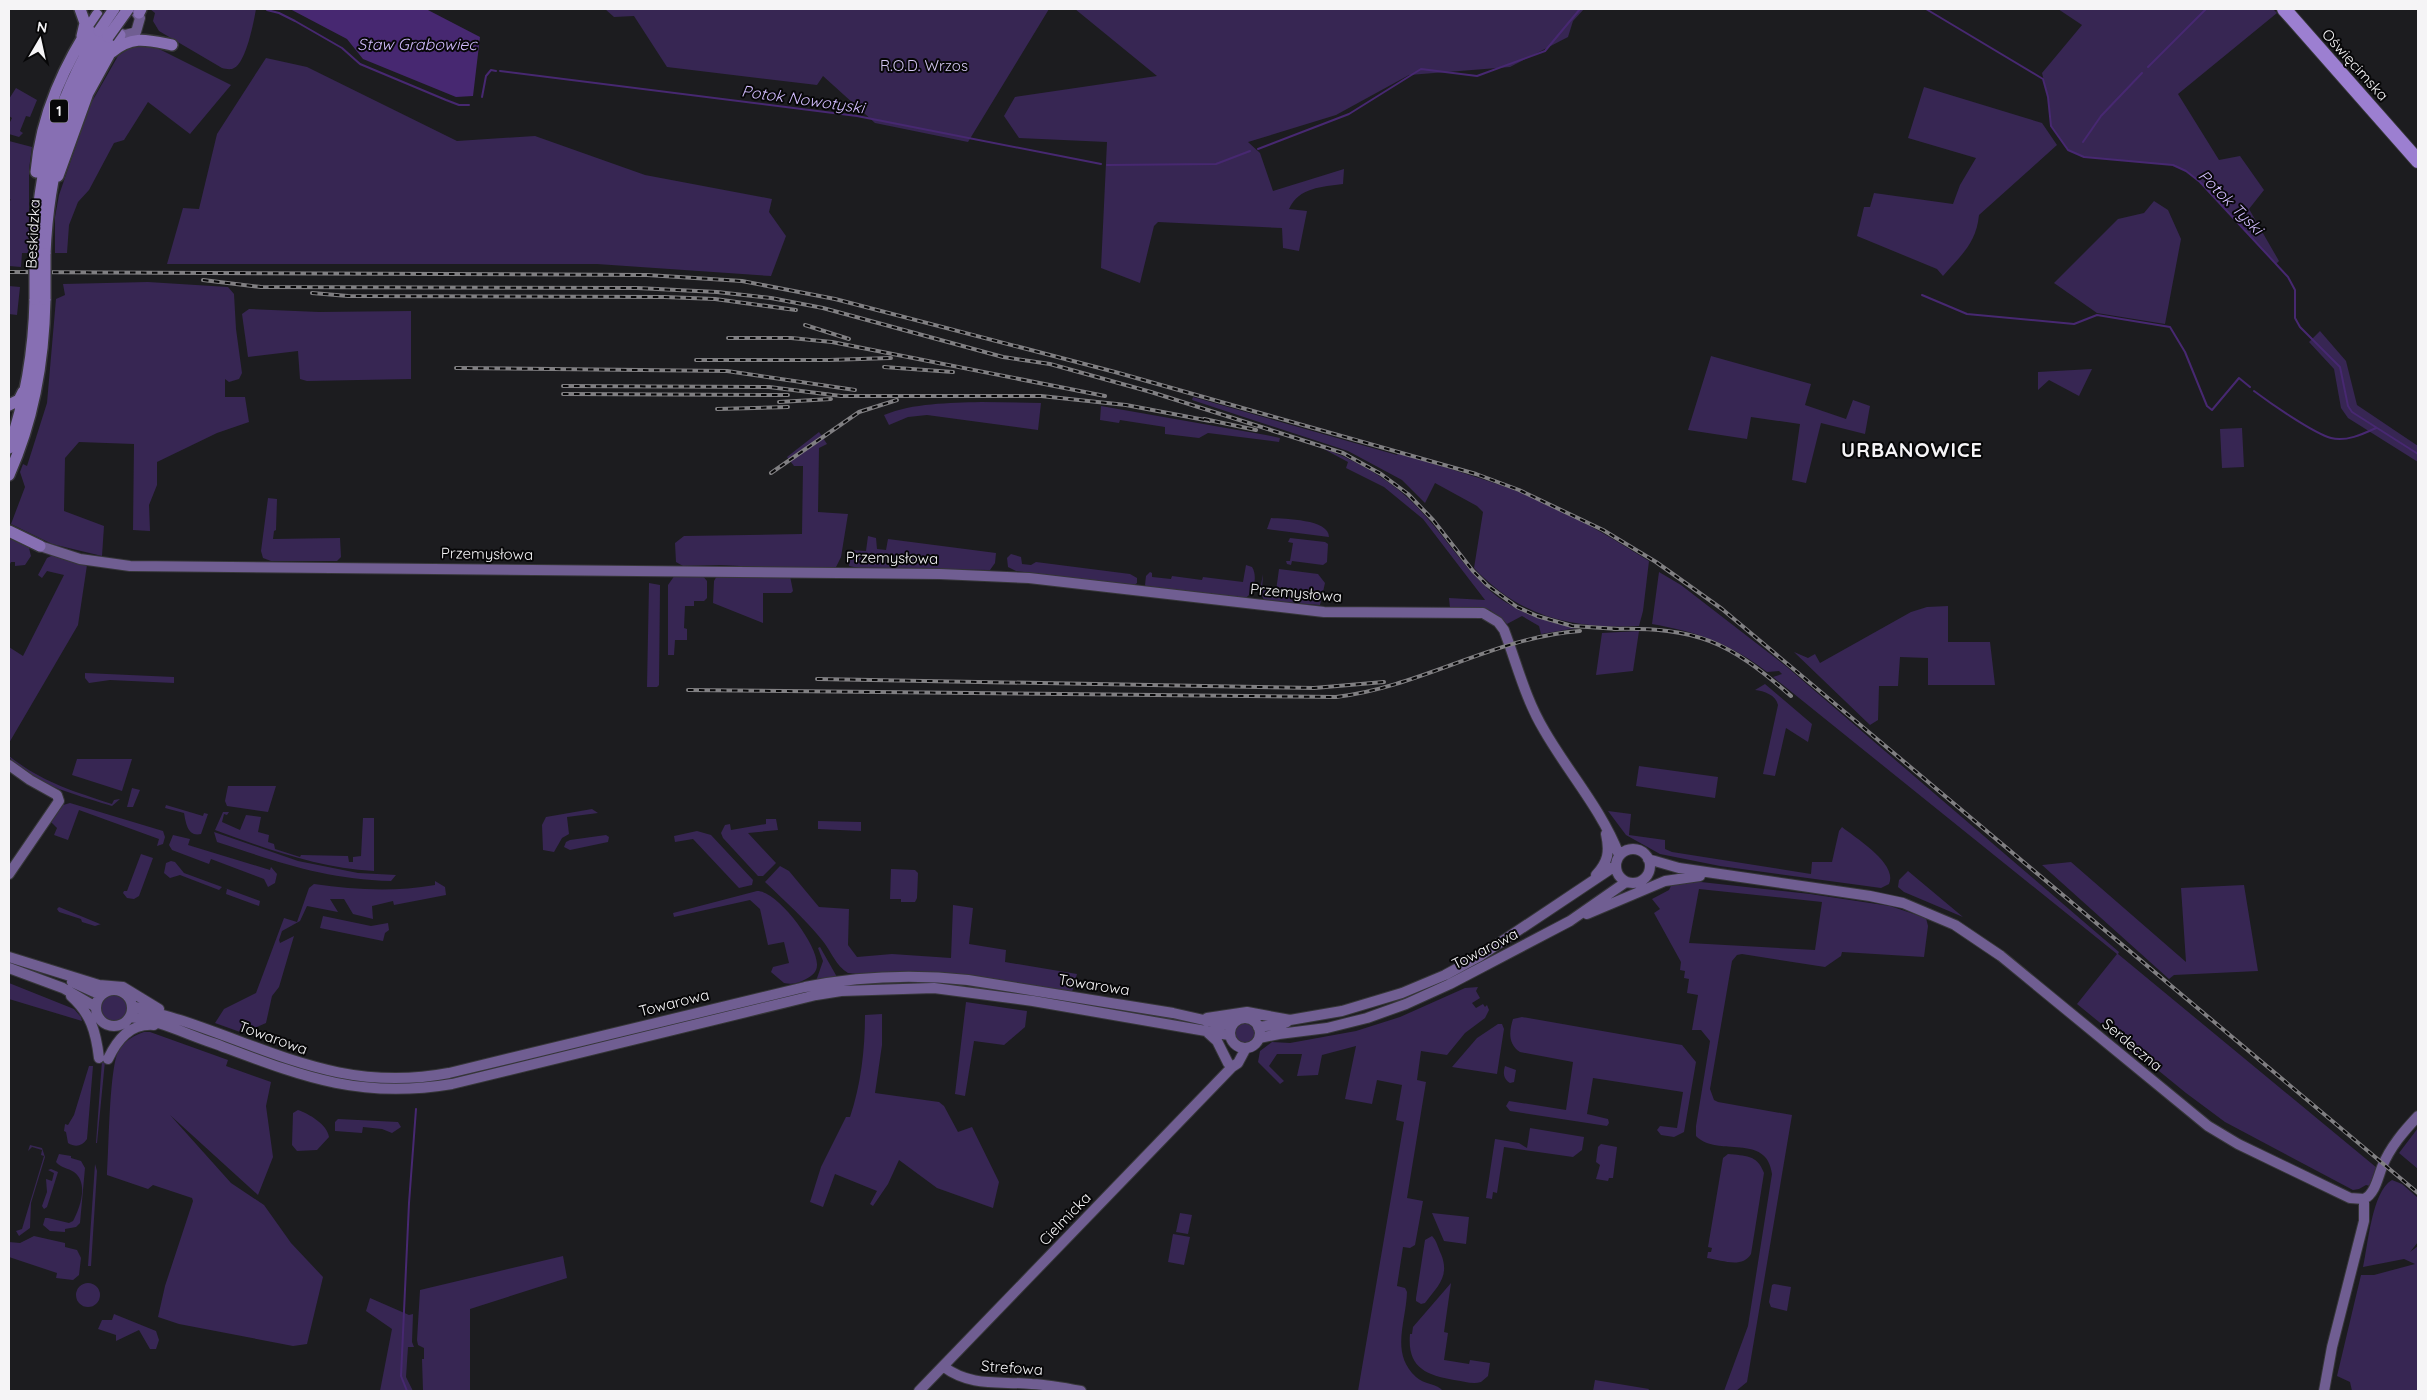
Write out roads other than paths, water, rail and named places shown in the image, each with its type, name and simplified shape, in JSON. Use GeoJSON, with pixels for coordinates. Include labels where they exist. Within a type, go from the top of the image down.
{"type":"FeatureCollection","features":[{"type":"Feature","properties":{"kind":"highway","name":"Oświęcimska"},"geometry":{"type":"LineString","coordinates":[[2284,9],[2418,162]]}},
{"type":"Feature","properties":{"kind":"highway","name":"Oświęcimska"},"geometry":{"type":"LineString","coordinates":[[2383,120],[2418,150]]}},
{"type":"Feature","properties":{"kind":"main road"},"geometry":{"type":"LineString","coordinates":[[80,9],[84,24],[80,41]]}},
{"type":"Feature","properties":{"kind":"main road","name":"Beskidzka"},"geometry":{"type":"LineString","coordinates":[[9,475],[24,434],[36,392],[43,342],[40,299],[40,254],[45,159],[58,113],[74,76],[103,34],[114,9]]}},
{"type":"Feature","properties":{"kind":"main road","name":"Beskidzka"},"geometry":{"type":"LineString","coordinates":[[103,34],[135,10]]}},
{"type":"Feature","properties":{"kind":"main road"},"geometry":{"type":"LineString","coordinates":[[43,201],[36,174],[42,130],[60,82],[96,11]]}},
{"type":"Feature","properties":{"kind":"main road"},"geometry":{"type":"LineString","coordinates":[[43,201],[106,56],[120,35]]}},
{"type":"Feature","properties":{"kind":"main road"},"geometry":{"type":"LineString","coordinates":[[106,56],[120,45],[131,41],[145,40],[172,46]]}},
{"type":"Feature","properties":{"kind":"main road","name":"Beskidzka"},"geometry":{"type":"LineString","coordinates":[[9,448],[28,384],[40,299]]}},
{"type":"Feature","properties":{"kind":"main road"},"geometry":{"type":"LineString","coordinates":[[9,405],[19,400],[28,384]]}},
{"type":"Feature","properties":{"kind":"main road"},"geometry":{"type":"LineString","coordinates":[[9,411],[13,420],[13,435]]}},
{"type":"Feature","properties":{"kind":"main road"},"geometry":{"type":"LineString","coordinates":[[9,531],[40,546]]}},
{"type":"Feature","properties":{"kind":"street"},"geometry":{"type":"LineString","coordinates":[[96,11],[103,25],[120,35],[130,35],[136,32],[140,23],[135,10]]}},
{"type":"Feature","properties":{"kind":"street","name":"Przemysłowa"},"geometry":{"type":"LineString","coordinates":[[40,546],[80,559],[130,566],[940,574],[1029,578],[1324,612],[1483,613],[1498,622],[1504,630],[1522,684],[1536,715],[1557,751],[1612,835],[1619,855]]}},
{"type":"Feature","properties":{"kind":"street"},"geometry":{"type":"LineString","coordinates":[[9,765],[30,780],[57,795],[59,801],[9,874]]}},
{"type":"Feature","properties":{"kind":"street"},"geometry":{"type":"LineString","coordinates":[[1591,882],[1606,863],[1609,854],[1604,823]]}},
{"type":"Feature","properties":{"kind":"street","name":"Przemysłowa"},"geometry":{"type":"LineString","coordinates":[[1612,835],[1630,849]]}},
{"type":"Feature","properties":{"kind":"street"},"geometry":{"type":"LineString","coordinates":[[1648,859],[1649,871],[1640,882],[1626,882],[1617,874],[1615,866],[1619,855],[1630,849],[1638,850],[1648,859],[1679,868],[1727,875]]}},
{"type":"Feature","properties":{"kind":"street","name":"Towarowa"},"geometry":{"type":"LineString","coordinates":[[1258,1027],[1282,1024],[1290,1020],[1342,1011],[1378,1001],[1445,975],[1480,956],[1615,866]]}},
{"type":"Feature","properties":{"kind":"street"},"geometry":{"type":"LineString","coordinates":[[1649,871],[1679,868]]}},
{"type":"Feature","properties":{"kind":"street"},"geometry":{"type":"LineString","coordinates":[[1570,921],[1665,881],[1694,876],[1727,875]]}},
{"type":"Feature","properties":{"kind":"street","name":"Serdeczna"},"geometry":{"type":"LineString","coordinates":[[1727,875],[1890,899],[1924,910],[1955,925],[1981,941],[2193,1116],[2222,1136],[2333,1191],[2350,1198],[2364,1200]]}},
{"type":"Feature","properties":{"kind":"street","name":"Towarowa"},"geometry":{"type":"LineString","coordinates":[[1259,1038],[1326,1028],[1388,1011],[1450,984],[1570,921],[1626,882]]}},
{"type":"Feature","properties":{"kind":"street"},"geometry":{"type":"LineString","coordinates":[[9,957],[99,985],[123,987],[143,1002],[180,1020]]}},
{"type":"Feature","properties":{"kind":"street"},"geometry":{"type":"LineString","coordinates":[[9,968],[63,988],[96,1007]]}},
{"type":"Feature","properties":{"kind":"street"},"geometry":{"type":"LineString","coordinates":[[41,968],[94,992],[104,993],[114,990],[124,993],[132,1006],[130,1018],[121,1025],[106,1025],[98,1018],[97,1002],[104,993]]}},
{"type":"Feature","properties":{"kind":"street","name":"Towarowa"},"geometry":{"type":"LineString","coordinates":[[130,1018],[150,1020],[300,1075],[366,1089],[435,1087],[805,986],[842,980],[890,976],[935,976],[968,980],[1172,1013],[1230,1035]]}},
{"type":"Feature","properties":{"kind":"street"},"geometry":{"type":"LineString","coordinates":[[63,988],[91,1018],[103,1058],[117,1041],[129,1031],[144,1025],[170,1028]]}},
{"type":"Feature","properties":{"kind":"street","name":"Towarowa"},"geometry":{"type":"LineString","coordinates":[[132,1006],[180,1020],[313,1068],[373,1078],[408,1078],[438,1075],[589,1045]]}},
{"type":"Feature","properties":{"kind":"street","name":"Towarowa"},"geometry":{"type":"LineString","coordinates":[[1203,1024],[1212,1016],[1247,1012],[1290,1020]]}},
{"type":"Feature","properties":{"kind":"street"},"geometry":{"type":"LineString","coordinates":[[1241,1018],[1247,1018],[1258,1027],[1259,1038],[1254,1045],[1242,1048],[1232,1042],[1230,1035],[1233,1024],[1241,1018]]}},
{"type":"Feature","properties":{"kind":"street"},"geometry":{"type":"LineString","coordinates":[[1203,1024],[1217,1042],[1232,1067]]}},
{"type":"Feature","properties":{"kind":"street","name":"Towarowa"},"geometry":{"type":"LineString","coordinates":[[1203,1024],[1233,1024]]}},
{"type":"Feature","properties":{"kind":"street","name":"Cielmicka"},"geometry":{"type":"LineString","coordinates":[[918,1391],[1232,1067],[1238,1063],[1242,1048]]}},
{"type":"Feature","properties":{"kind":"street"},"geometry":{"type":"LineString","coordinates":[[2324,1391],[2332,1348],[2364,1221],[2364,1200],[2372,1193],[2383,1164],[2400,1136],[2418,1116]]}},
{"type":"Feature","properties":{"kind":"street","name":"Strefowa"},"geometry":{"type":"LineString","coordinates":[[944,1366],[957,1377],[979,1382],[1032,1384],[1082,1391]]}},
{"type":"Feature","properties":{"kind":"water","name":"Staw Grabowiec"},"geometry":{"type":"Polygon","coordinates":[[[290,9],[426,9],[480,37],[473,96],[456,97],[363,59],[347,39],[290,9]]]}},
{"type":"Feature","properties":{"kind":"waterway"},"geometry":{"type":"LineString","coordinates":[[1258,149],[1349,114],[1421,69],[1477,76],[1545,51],[1580,9]]}},
{"type":"Feature","properties":{"kind":"waterway","name":"Potok Tyski"},"geometry":{"type":"LineString","coordinates":[[1926,9],[2043,79],[2048,97],[2051,126],[2068,150],[2084,157],[2173,165],[2186,171],[2200,182],[2288,277],[2295,290],[2295,318],[2300,327],[2340,367],[2348,406],[2352,412],[2418,454]]}},
{"type":"Feature","properties":{"kind":"waterway"},"geometry":{"type":"LineString","coordinates":[[2148,67],[2206,9]]}},
{"type":"Feature","properties":{"kind":"waterway"},"geometry":{"type":"LineString","coordinates":[[267,10],[279,13],[295,21],[342,48],[360,64],[459,105],[469,105]]}},
{"type":"Feature","properties":{"kind":"waterway"},"geometry":{"type":"LineString","coordinates":[[482,97],[486,76],[491,70],[496,71]]}},
{"type":"Feature","properties":{"kind":"waterway","name":"Potok Nowotyski"},"geometry":{"type":"LineString","coordinates":[[500,71],[857,116],[1101,164]]}},
{"type":"Feature","properties":{"kind":"waterway"},"geometry":{"type":"LineString","coordinates":[[2083,142],[2101,116],[2142,73]]}},
{"type":"Feature","properties":{"kind":"waterway"},"geometry":{"type":"LineString","coordinates":[[1107,165],[1216,164],[1250,151]]}},
{"type":"Feature","properties":{"kind":"waterway"},"geometry":{"type":"LineString","coordinates":[[1922,295],[1967,314],[2074,324],[2097,315],[2170,327],[2185,352],[2207,406],[2212,410],[2239,378],[2250,387]]}},
{"type":"Feature","properties":{"kind":"waterway"},"geometry":{"type":"LineString","coordinates":[[2254,391],[2303,424],[2331,438],[2348,438],[2376,428]]}},
{"type":"Feature","properties":{"kind":"waterway"},"geometry":{"type":"LineString","coordinates":[[407,1391],[401,1376],[409,1203],[416,1109]]}},
{"type":"Feature","properties":{"kind":"railway"},"geometry":{"type":"LineString","coordinates":[[9,272],[647,275],[742,281],[835,299],[1115,372],[1476,474],[1519,490],[1603,530],[1656,562],[1722,609],[2418,1193]]}},
{"type":"Feature","properties":{"kind":"railway"},"geometry":{"type":"LineString","coordinates":[[203,280],[261,287],[637,288],[717,292],[771,298],[823,308],[1003,357],[1050,364],[1151,392],[1343,453],[1381,474],[1408,494],[1433,520],[1473,571],[1487,585],[1517,607],[1537,616],[1572,626],[1619,629]]}},
{"type":"Feature","properties":{"kind":"railway"},"geometry":{"type":"LineString","coordinates":[[312,293],[348,296],[664,297],[715,299],[796,310]]}},
{"type":"Feature","properties":{"kind":"railway"},"geometry":{"type":"LineString","coordinates":[[805,325],[849,339]]}},
{"type":"Feature","properties":{"kind":"railway"},"geometry":{"type":"LineString","coordinates":[[728,338],[791,338],[832,342],[1105,396]]}},
{"type":"Feature","properties":{"kind":"railway"},"geometry":{"type":"LineString","coordinates":[[696,360],[891,358]]}},
{"type":"Feature","properties":{"kind":"railway"},"geometry":{"type":"LineString","coordinates":[[884,367],[953,372]]}},
{"type":"Feature","properties":{"kind":"railway"},"geometry":{"type":"LineString","coordinates":[[456,368],[727,371],[855,390]]}},
{"type":"Feature","properties":{"kind":"railway"},"geometry":{"type":"LineString","coordinates":[[563,386],[769,387],[841,396],[1041,396],[1126,405],[1210,421]]}},
{"type":"Feature","properties":{"kind":"railway"},"geometry":{"type":"LineString","coordinates":[[563,394],[788,395]]}},
{"type":"Feature","properties":{"kind":"railway"},"geometry":{"type":"LineString","coordinates":[[779,402],[831,399]]}},
{"type":"Feature","properties":{"kind":"railway"},"geometry":{"type":"LineString","coordinates":[[771,473],[859,412],[897,400]]}},
{"type":"Feature","properties":{"kind":"railway"},"geometry":{"type":"LineString","coordinates":[[717,409],[788,407]]}},
{"type":"Feature","properties":{"kind":"railway"},"geometry":{"type":"LineString","coordinates":[[1204,419],[1256,430]]}},
{"type":"Feature","properties":{"kind":"railway"},"geometry":{"type":"LineString","coordinates":[[1613,629],[1667,631],[1710,641],[1748,662],[1791,696]]}},
{"type":"Feature","properties":{"kind":"railway"},"geometry":{"type":"LineString","coordinates":[[688,690],[1336,697],[1367,692],[1398,683],[1518,642],[1580,631]]}},
{"type":"Feature","properties":{"kind":"railway"},"geometry":{"type":"LineString","coordinates":[[817,679],[1314,688],[1384,682]]}},
{"type":"Feature","properties":{"kind":"district","name":"URBANOWICE"},"geometry":{"type":"Point","coordinates":[1912,450]}},
{"type":"Feature","properties":{"kind":"park label","name":"R.O.D. Wrzos"},"geometry":{"type":"Point","coordinates":[924,66]}}]}
